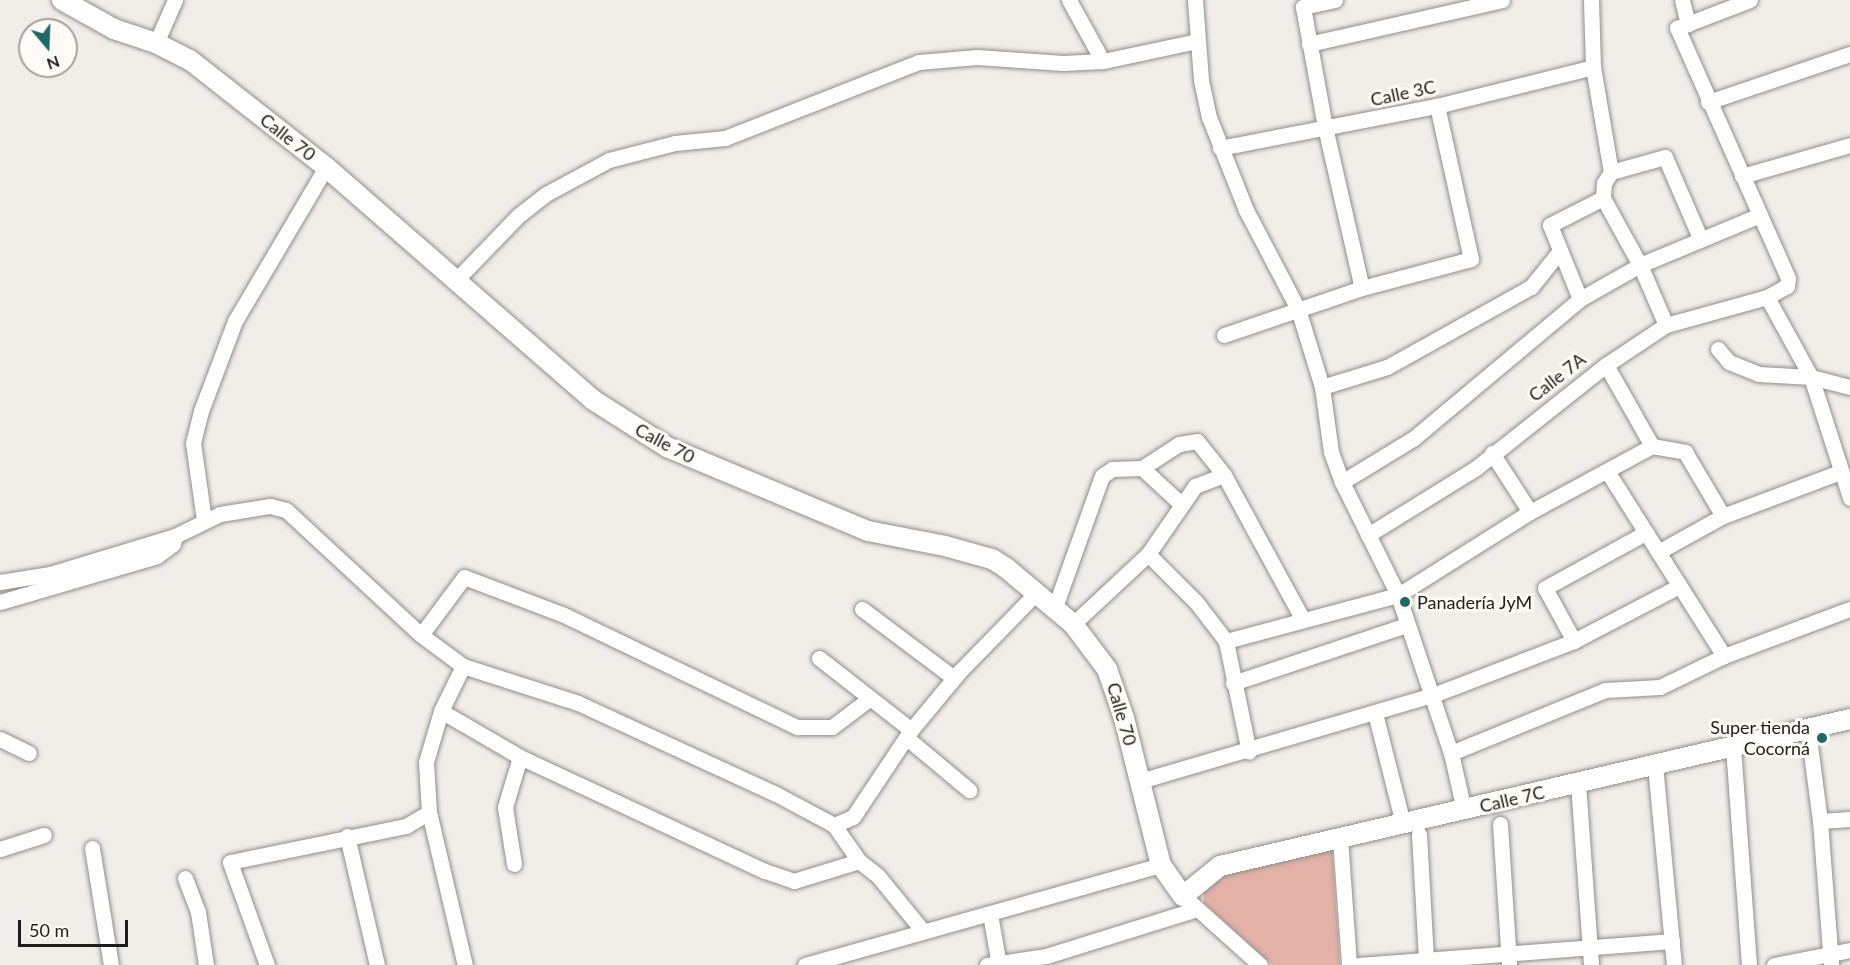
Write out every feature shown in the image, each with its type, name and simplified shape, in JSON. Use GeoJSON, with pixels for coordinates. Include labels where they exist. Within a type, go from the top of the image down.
{"type":"FeatureCollection","features":[{"type":"Feature","properties":{"kind":"street","name":"Calle 70"},"geometry":{"type":"LineString","coordinates":[[62,0],[114,29],[156,43],[190,60],[326,167],[593,400],[667,447],[868,531],[992,559],[1055,607],[1096,650],[1114,681],[1161,865],[1190,903]]}},
{"type":"Feature","properties":{"kind":"street"},"geometry":{"type":"LineString","coordinates":[[156,43],[175,0]]}},
{"type":"Feature","properties":{"kind":"street"},"geometry":{"type":"LineString","coordinates":[[1069,0],[1101,58]]}},
{"type":"Feature","properties":{"kind":"street"},"geometry":{"type":"LineString","coordinates":[[1195,0],[1201,80],[1220,148],[1255,229],[1298,309],[1322,387],[1331,452],[1342,482],[1398,595],[1406,625],[1433,695],[1451,753],[1464,810]]}},
{"type":"Feature","properties":{"kind":"street"},"geometry":{"type":"LineString","coordinates":[[1335,0],[1303,7],[1308,45],[1325,128],[1362,288]]}},
{"type":"Feature","properties":{"kind":"street"},"geometry":{"type":"LineString","coordinates":[[1308,45],[1502,0]]}},
{"type":"Feature","properties":{"kind":"street"},"geometry":{"type":"LineString","coordinates":[[1591,0],[1593,67],[1611,172]]}},
{"type":"Feature","properties":{"kind":"street"},"geometry":{"type":"LineString","coordinates":[[1342,482],[1414,438],[1580,299],[1640,265],[1760,215],[1708,102],[1682,26],[1682,0]]}},
{"type":"Feature","properties":{"kind":"street"},"geometry":{"type":"LineString","coordinates":[[1682,26],[1750,0]]}},
{"type":"Feature","properties":{"kind":"street"},"geometry":{"type":"LineString","coordinates":[[457,279],[537,201],[609,160],[675,143],[725,138],[919,62],[977,57],[1063,63],[1197,41]]}},
{"type":"Feature","properties":{"kind":"street"},"geometry":{"type":"LineString","coordinates":[[1708,102],[1850,54]]}},
{"type":"Feature","properties":{"kind":"street","name":"Calle 3C"},"geometry":{"type":"LineString","coordinates":[[1220,148],[1437,106],[1593,67]]}},
{"type":"Feature","properties":{"kind":"street"},"geometry":{"type":"LineString","coordinates":[[1224,335],[1362,288],[1471,259],[1437,106]]}},
{"type":"Feature","properties":{"kind":"street"},"geometry":{"type":"LineString","coordinates":[[1742,176],[1850,145]]}},
{"type":"Feature","properties":{"kind":"street"},"geometry":{"type":"LineString","coordinates":[[1666,325],[1640,265],[1603,198],[1604,183],[1611,172],[1665,157],[1701,240]]}},
{"type":"Feature","properties":{"kind":"street"},"geometry":{"type":"LineString","coordinates":[[204,520],[193,443],[201,411],[235,321],[326,167]]}},
{"type":"Feature","properties":{"kind":"street"},"geometry":{"type":"LineString","coordinates":[[1580,299],[1559,252],[1550,225],[1603,198]]}},
{"type":"Feature","properties":{"kind":"street","name":"Calle 7A"},"geometry":{"type":"LineString","coordinates":[[1368,535],[1476,468],[1492,453],[1606,365],[1666,325],[1767,297],[1787,286],[1788,278],[1760,215]]}},
{"type":"Feature","properties":{"kind":"street"},"geometry":{"type":"LineString","coordinates":[[1322,387],[1388,367],[1531,287],[1559,252]]}},
{"type":"Feature","properties":{"kind":"street"},"geometry":{"type":"LineString","coordinates":[[1767,297],[1811,377],[1850,498]]}},
{"type":"Feature","properties":{"kind":"street"},"geometry":{"type":"LineString","coordinates":[[1718,349],[1729,362],[1759,374],[1811,377],[1850,387]]}},
{"type":"Feature","properties":{"kind":"street"},"geometry":{"type":"LineString","coordinates":[[1606,365],[1652,446]]}},
{"type":"Feature","properties":{"kind":"street"},"geometry":{"type":"LineString","coordinates":[[1055,607],[1102,476],[1112,469],[1142,468],[1179,444],[1197,441],[1224,475],[1303,620]]}},
{"type":"Feature","properties":{"kind":"street"},"geometry":{"type":"LineString","coordinates":[[1226,641],[1398,595],[1530,512],[1652,446],[1685,452],[1723,516]]}},
{"type":"Feature","properties":{"kind":"street"},"geometry":{"type":"LineString","coordinates":[[1492,453],[1530,512]]}},
{"type":"Feature","properties":{"kind":"street"},"geometry":{"type":"LineString","coordinates":[[1142,468],[1181,504]]}},
{"type":"Feature","properties":{"kind":"street"},"geometry":{"type":"LineString","coordinates":[[1607,471],[1724,656]]}},
{"type":"Feature","properties":{"kind":"street"},"geometry":{"type":"LineString","coordinates":[[1658,552],[1723,516],[1840,472]]}},
{"type":"Feature","properties":{"kind":"street"},"geometry":{"type":"LineString","coordinates":[[1073,624],[1148,554],[1195,486],[1224,475]]}},
{"type":"Feature","properties":{"kind":"street"},"geometry":{"type":"LineString","coordinates":[[0,582],[50,574],[175,536],[204,520],[270,506],[286,510],[421,635],[463,666],[578,703],[776,794],[834,825],[859,861],[878,876],[923,931]]}},
{"type":"Feature","properties":{"kind":"street"},"geometry":{"type":"LineString","coordinates":[[1574,641],[1545,588],[1645,533]]}},
{"type":"Feature","properties":{"kind":"street"},"geometry":{"type":"LineString","coordinates":[[0,602],[157,556],[173,544],[175,536]]}},
{"type":"Feature","properties":{"kind":"street"},"geometry":{"type":"LineString","coordinates":[[1148,554],[1196,602],[1226,641],[1249,752]]}},
{"type":"Feature","properties":{"kind":"street"},"geometry":{"type":"LineString","coordinates":[[421,635],[464,577],[574,620],[797,727],[832,727],[869,699]]}},
{"type":"Feature","properties":{"kind":"street"},"geometry":{"type":"LineString","coordinates":[[1140,781],[1249,752],[1433,695],[1574,641],[1679,585]]}},
{"type":"Feature","properties":{"kind":"street"},"geometry":{"type":"LineString","coordinates":[[834,825],[853,817],[910,735],[954,678],[1036,593]]}},
{"type":"Feature","properties":{"kind":"street"},"geometry":{"type":"LineString","coordinates":[[861,609],[954,678]]}},
{"type":"Feature","properties":{"kind":"street"},"geometry":{"type":"LineString","coordinates":[[1451,753],[1605,690],[1660,687],[1724,656],[1850,609]]}},
{"type":"Feature","properties":{"kind":"street"},"geometry":{"type":"LineString","coordinates":[[1233,682],[1406,625]]}},
{"type":"Feature","properties":{"kind":"street"},"geometry":{"type":"LineString","coordinates":[[819,658],[910,735],[969,790]]}},
{"type":"Feature","properties":{"kind":"street"},"geometry":{"type":"LineString","coordinates":[[463,666],[441,711],[428,746],[429,812],[465,965]]}},
{"type":"Feature","properties":{"kind":"street"},"geometry":{"type":"LineString","coordinates":[[441,711],[520,757],[683,835],[794,881],[859,861]]}},
{"type":"Feature","properties":{"kind":"street"},"geometry":{"type":"LineString","coordinates":[[1375,713],[1411,829],[1429,962]]}},
{"type":"Feature","properties":{"kind":"street","name":"Calle 7C"},"geometry":{"type":"LineString","coordinates":[[1190,903],[1220,866],[1340,838],[1411,829],[1464,810],[1850,719]]}},
{"type":"Feature","properties":{"kind":"street"},"geometry":{"type":"LineString","coordinates":[[1808,730],[1820,821],[1830,959]]}},
{"type":"Feature","properties":{"kind":"street"},"geometry":{"type":"LineString","coordinates":[[0,739],[29,753]]}},
{"type":"Feature","properties":{"kind":"street"},"geometry":{"type":"LineString","coordinates":[[1733,747],[1749,965]]}},
{"type":"Feature","properties":{"kind":"street"},"geometry":{"type":"LineString","coordinates":[[514,864],[505,807],[520,757]]}},
{"type":"Feature","properties":{"kind":"street"},"geometry":{"type":"LineString","coordinates":[[1655,765],[1674,965]]}},
{"type":"Feature","properties":{"kind":"street"},"geometry":{"type":"LineString","coordinates":[[1578,783],[1591,957]]}},
{"type":"Feature","properties":{"kind":"street"},"geometry":{"type":"LineString","coordinates":[[267,965],[230,862],[347,836],[406,826],[429,812]]}},
{"type":"Feature","properties":{"kind":"street"},"geometry":{"type":"LineString","coordinates":[[1820,821],[1850,819]]}},
{"type":"Feature","properties":{"kind":"street"},"geometry":{"type":"LineString","coordinates":[[1500,825],[1509,960]]}},
{"type":"Feature","properties":{"kind":"street"},"geometry":{"type":"LineString","coordinates":[[0,849],[44,835]]}},
{"type":"Feature","properties":{"kind":"street"},"geometry":{"type":"LineString","coordinates":[[347,836],[377,965]]}},
{"type":"Feature","properties":{"kind":"street"},"geometry":{"type":"LineString","coordinates":[[1340,838],[1349,965]]}},
{"type":"Feature","properties":{"kind":"street"},"geometry":{"type":"LineString","coordinates":[[92,848],[111,965]]}},
{"type":"Feature","properties":{"kind":"street"},"geometry":{"type":"LineString","coordinates":[[807,965],[1161,865]]}},
{"type":"Feature","properties":{"kind":"street"},"geometry":{"type":"LineString","coordinates":[[185,878],[198,912],[206,965]]}},
{"type":"Feature","properties":{"kind":"street"},"geometry":{"type":"LineString","coordinates":[[990,914],[995,964],[1046,956],[1190,903],[1260,965]]}},
{"type":"Feature","properties":{"kind":"street"},"geometry":{"type":"LineString","coordinates":[[1359,965],[1591,957],[1672,941]]}},
{"type":"Feature","properties":{"kind":"street"},"geometry":{"type":"LineString","coordinates":[[1774,965],[1830,959],[1850,950]]}},
{"type":"Feature","properties":{"kind":"shaded area"},"geometry":{"type":"Polygon","coordinates":[[[1332,848],[1340,965],[1272,965],[1204,903],[1203,890],[1224,874],[1332,848]]]}},
{"type":"Feature","properties":{"kind":"place","name":"Panadería JyM"},"geometry":{"type":"Point","coordinates":[1405,602]}},
{"type":"Feature","properties":{"kind":"place","name":"Super tienda Cocorná"},"geometry":{"type":"Point","coordinates":[1822,738]}}]}
